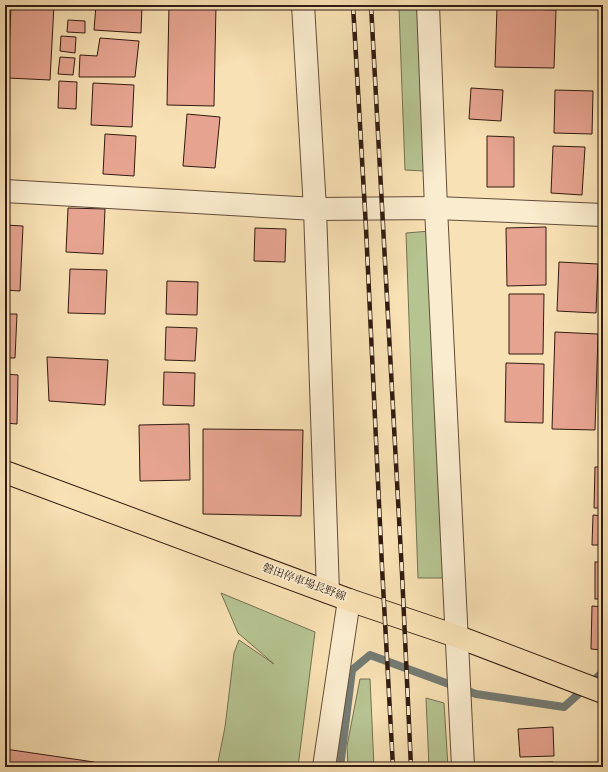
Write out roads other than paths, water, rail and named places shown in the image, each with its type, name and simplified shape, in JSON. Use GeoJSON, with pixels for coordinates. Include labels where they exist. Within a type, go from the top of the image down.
{"type":"FeatureCollection","features":[{"type":"Feature","properties":{"kind":"main road","name":"磐田停車場長野線"},"geometry":{"type":"LineString","coordinates":[[5,472],[349,600],[456,636],[603,692]]}},
{"type":"Feature","properties":{"kind":"street"},"geometry":{"type":"LineString","coordinates":[[303,5],[315,209],[328,592]]}},
{"type":"Feature","properties":{"kind":"street"},"geometry":{"type":"LineString","coordinates":[[428,5],[462,767]]}},
{"type":"Feature","properties":{"kind":"street"},"geometry":{"type":"LineString","coordinates":[[5,191],[315,209],[436,208],[603,215]]}},
{"type":"Feature","properties":{"kind":"street"},"geometry":{"type":"LineString","coordinates":[[324,767],[349,600]]}},
{"type":"Feature","properties":{"kind":"waterway"},"geometry":{"type":"LineString","coordinates":[[340,767],[352,670],[370,655],[476,694],[564,707],[603,672]]}},
{"type":"Feature","properties":{"kind":"railway"},"geometry":{"type":"LineString","coordinates":[[353,5],[366,228],[393,767]]}},
{"type":"Feature","properties":{"kind":"railway"},"geometry":{"type":"LineString","coordinates":[[371,5],[411,767]]}}]}
